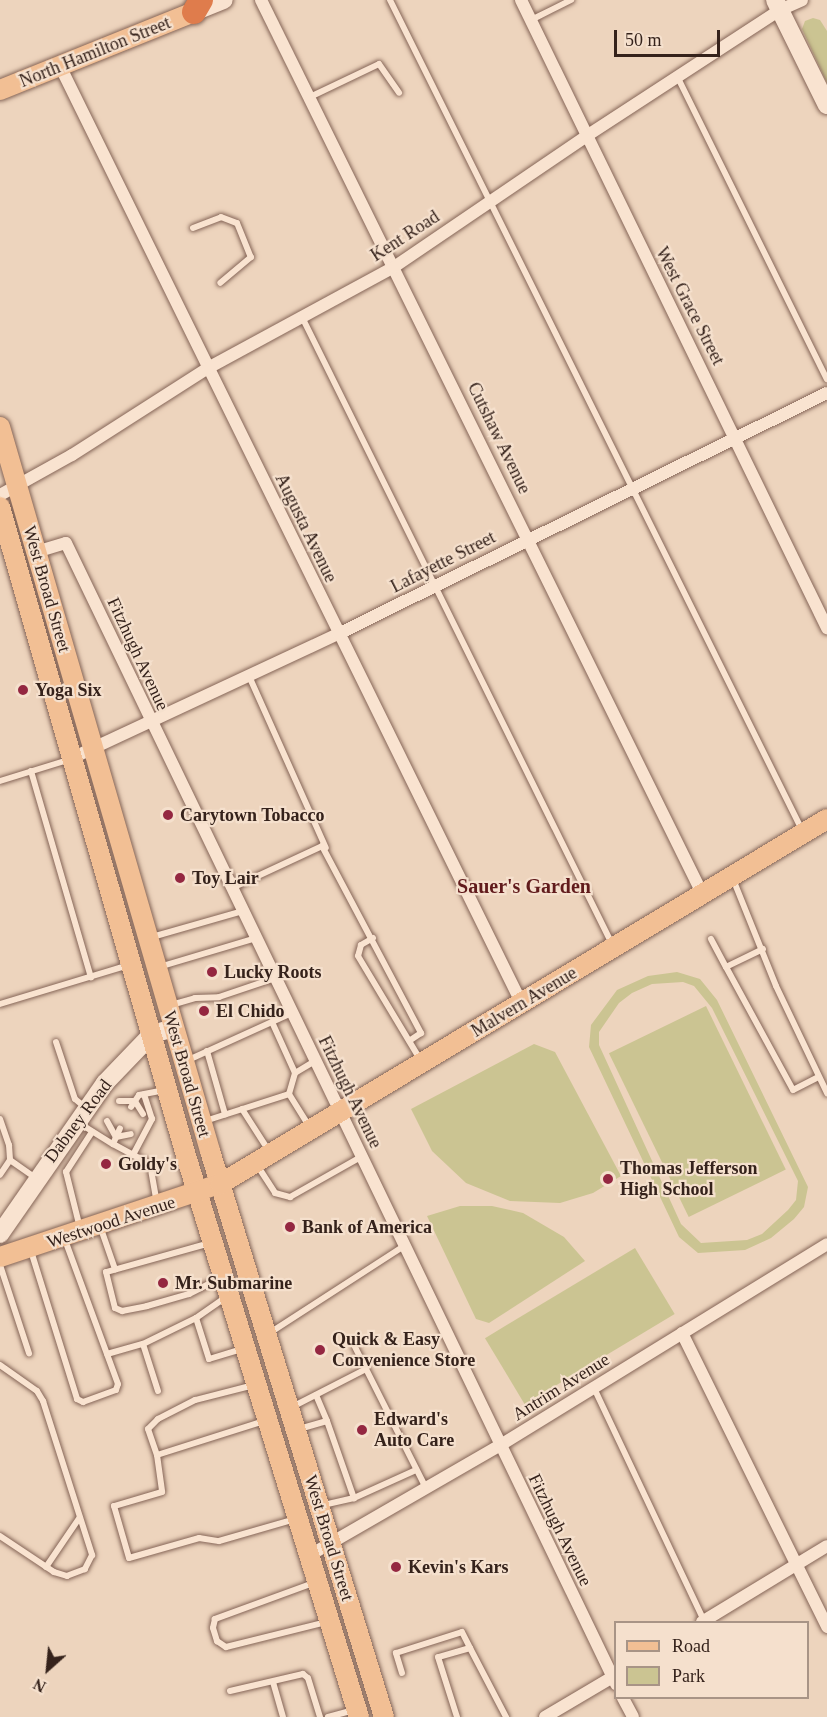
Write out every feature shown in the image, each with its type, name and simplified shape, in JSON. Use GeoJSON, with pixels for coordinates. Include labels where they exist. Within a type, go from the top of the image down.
{"type":"FeatureCollection","features":[{"type":"Feature","properties":{"kind":"main road","name":"North Hamilton Street"},"geometry":{"type":"LineString","coordinates":[[0,90],[198,6]]}},
{"type":"Feature","properties":{"kind":"main road","name":"West Broad Street"},"geometry":{"type":"LineString","coordinates":[[0,427],[8,490],[36,552],[220,1184],[384,1717]]}},
{"type":"Feature","properties":{"kind":"main road","name":"West Broad Street"},"geometry":{"type":"LineString","coordinates":[[0,507],[167,1089],[358,1713]]}},
{"type":"Feature","properties":{"kind":"main road","name":"Malvern Avenue"},"geometry":{"type":"LineString","coordinates":[[220,1184],[827,819]]}},
{"type":"Feature","properties":{"kind":"main road","name":"Westwood Avenue"},"geometry":{"type":"LineString","coordinates":[[0,1257],[158,1207],[220,1184]]}},
{"type":"Feature","properties":{"kind":"street","name":"North Hamilton Street"},"geometry":{"type":"LineString","coordinates":[[198,6],[224,0]]}},
{"type":"Feature","properties":{"kind":"street","name":"Cutshaw Avenue"},"geometry":{"type":"LineString","coordinates":[[261,0],[312,96],[702,893]]}},
{"type":"Feature","properties":{"kind":"street","name":"West Grace Street"},"geometry":{"type":"LineString","coordinates":[[521,0],[585,137],[736,438],[827,628]]}},
{"type":"Feature","properties":{"kind":"street","name":"Kent Road"},"geometry":{"type":"LineString","coordinates":[[8,490],[208,368],[394,267],[585,137],[678,78],[778,5],[802,0]]}},
{"type":"Feature","properties":{"kind":"street"},"geometry":{"type":"LineString","coordinates":[[778,5],[827,105]]}},
{"type":"Feature","properties":{"kind":"street","name":"Augusta Avenue"},"geometry":{"type":"LineString","coordinates":[[64,64],[208,368],[522,1004]]}},
{"type":"Feature","properties":{"kind":"street","name":"Lafayette Street"},"geometry":{"type":"LineString","coordinates":[[72,759],[338,634],[827,393]]}},
{"type":"Feature","properties":{"kind":"street","name":"Fitzhugh Avenue"},"geometry":{"type":"LineString","coordinates":[[36,552],[66,543],[499,1446],[614,1679]]}},
{"type":"Feature","properties":{"kind":"street"},"geometry":{"type":"LineString","coordinates":[[152,1034],[174,1028]]}},
{"type":"Feature","properties":{"kind":"street","name":"Dabney Road"},"geometry":{"type":"LineString","coordinates":[[0,1234],[81,1114],[152,1034]]}},
{"type":"Feature","properties":{"kind":"street","name":"Antrim Avenue"},"geometry":{"type":"LineString","coordinates":[[310,1555],[499,1446],[827,1244]]}},
{"type":"Feature","properties":{"kind":"street"},"geometry":{"type":"LineString","coordinates":[[682,1333],[827,1627]]}},
{"type":"Feature","properties":{"kind":"street"},"geometry":{"type":"LineString","coordinates":[[705,1621],[827,1546]]}},
{"type":"Feature","properties":{"kind":"street"},"geometry":{"type":"LineString","coordinates":[[545,1717],[614,1679]]}},
{"type":"Feature","properties":{"kind":"street"},"geometry":{"type":"LineString","coordinates":[[624,1699],[633,1717]]}},
{"type":"Feature","properties":{"kind":"lane"},"geometry":{"type":"LineString","coordinates":[[390,0],[804,833]]}},
{"type":"Feature","properties":{"kind":"lane"},"geometry":{"type":"LineString","coordinates":[[531,20],[571,0]]}},
{"type":"Feature","properties":{"kind":"lane"},"geometry":{"type":"LineString","coordinates":[[312,96],[379,64],[399,93]]}},
{"type":"Feature","properties":{"kind":"lane"},"geometry":{"type":"LineString","coordinates":[[678,78],[827,380]]}},
{"type":"Feature","properties":{"kind":"lane"},"geometry":{"type":"LineString","coordinates":[[193,228],[221,217],[237,223],[251,258],[220,283]]}},
{"type":"Feature","properties":{"kind":"lane"},"geometry":{"type":"LineString","coordinates":[[302,317],[614,948]]}},
{"type":"Feature","properties":{"kind":"lane"},"geometry":{"type":"LineString","coordinates":[[249,676],[328,851],[421,1033],[409,1041]]}},
{"type":"Feature","properties":{"kind":"lane"},"geometry":{"type":"LineString","coordinates":[[0,781],[72,759]]}},
{"type":"Feature","properties":{"kind":"lane"},"geometry":{"type":"LineString","coordinates":[[31,771],[88,978]]}},
{"type":"Feature","properties":{"kind":"lane"},"geometry":{"type":"LineString","coordinates":[[231,888],[316,845],[328,851]]}},
{"type":"Feature","properties":{"kind":"lane"},"geometry":{"type":"LineString","coordinates":[[732,875],[818,1077],[827,1093]]}},
{"type":"Feature","properties":{"kind":"lane"},"geometry":{"type":"LineString","coordinates":[[148,939],[243,911]]}},
{"type":"Feature","properties":{"kind":"lane"},"geometry":{"type":"LineString","coordinates":[[157,967],[256,938]]}},
{"type":"Feature","properties":{"kind":"lane"},"geometry":{"type":"LineString","coordinates":[[373,938],[360,945],[358,956],[422,1062]]}},
{"type":"Feature","properties":{"kind":"lane"},"geometry":{"type":"LineString","coordinates":[[711,939],[794,1090],[818,1077]]}},
{"type":"Feature","properties":{"kind":"lane"},"geometry":{"type":"LineString","coordinates":[[726,967],[763,949]]}},
{"type":"Feature","properties":{"kind":"lane"},"geometry":{"type":"LineString","coordinates":[[0,1004],[131,965]]}},
{"type":"Feature","properties":{"kind":"lane"},"geometry":{"type":"LineString","coordinates":[[168,1006],[195,998],[219,997],[275,978]]}},
{"type":"Feature","properties":{"kind":"lane"},"geometry":{"type":"LineString","coordinates":[[184,1062],[292,1013]]}},
{"type":"Feature","properties":{"kind":"lane"},"geometry":{"type":"LineString","coordinates":[[272,1022],[295,1073],[289,1094],[311,1130]]}},
{"type":"Feature","properties":{"kind":"lane"},"geometry":{"type":"LineString","coordinates":[[56,1042],[75,1099],[92,1132],[150,1164],[158,1207]]}},
{"type":"Feature","properties":{"kind":"lane"},"geometry":{"type":"LineString","coordinates":[[207,1051],[225,1114]]}},
{"type":"Feature","properties":{"kind":"lane"},"geometry":{"type":"LineString","coordinates":[[295,1073],[315,1061]]}},
{"type":"Feature","properties":{"kind":"lane"},"geometry":{"type":"LineString","coordinates":[[133,1104],[144,1094],[167,1089]]}},
{"type":"Feature","properties":{"kind":"lane"},"geometry":{"type":"LineString","coordinates":[[133,1155],[152,1119],[144,1094]]}},
{"type":"Feature","properties":{"kind":"lane"},"geometry":{"type":"LineString","coordinates":[[202,1122],[289,1094]]}},
{"type":"Feature","properties":{"kind":"lane"},"geometry":{"type":"LineString","coordinates":[[119,1101],[133,1104],[142,1114]]}},
{"type":"Feature","properties":{"kind":"lane"},"geometry":{"type":"LineString","coordinates":[[242,1109],[264,1159],[275,1193],[290,1197],[362,1157]]}},
{"type":"Feature","properties":{"kind":"lane"},"geometry":{"type":"LineString","coordinates":[[0,1119],[9,1145],[9,1160],[0,1175]]}},
{"type":"Feature","properties":{"kind":"lane"},"geometry":{"type":"LineString","coordinates":[[107,1121],[116,1137]]}},
{"type":"Feature","properties":{"kind":"lane"},"geometry":{"type":"LineString","coordinates":[[113,1144],[120,1128]]}},
{"type":"Feature","properties":{"kind":"lane"},"geometry":{"type":"LineString","coordinates":[[30,1248],[77,1399],[83,1402],[116,1390],[118,1384],[107,1354],[82,1231],[66,1172],[92,1132]]}},
{"type":"Feature","properties":{"kind":"lane"},"geometry":{"type":"LineString","coordinates":[[116,1137],[131,1134]]}},
{"type":"Feature","properties":{"kind":"lane"},"geometry":{"type":"LineString","coordinates":[[9,1160],[37,1179]]}},
{"type":"Feature","properties":{"kind":"lane"},"geometry":{"type":"LineString","coordinates":[[82,1231],[115,1269]]}},
{"type":"Feature","properties":{"kind":"lane"},"geometry":{"type":"LineString","coordinates":[[213,1242],[106,1272],[116,1308],[122,1311],[227,1286]]}},
{"type":"Feature","properties":{"kind":"lane"},"geometry":{"type":"LineString","coordinates":[[266,1335],[404,1246]]}},
{"type":"Feature","properties":{"kind":"lane"},"geometry":{"type":"LineString","coordinates":[[0,1265],[3,1284],[29,1353]]}},
{"type":"Feature","properties":{"kind":"lane"},"geometry":{"type":"LineString","coordinates":[[107,1354],[143,1344],[196,1318],[227,1286]]}},
{"type":"Feature","properties":{"kind":"lane"},"geometry":{"type":"LineString","coordinates":[[196,1318],[208,1359],[246,1348]]}},
{"type":"Feature","properties":{"kind":"lane"},"geometry":{"type":"LineString","coordinates":[[143,1344],[158,1391]]}},
{"type":"Feature","properties":{"kind":"lane"},"geometry":{"type":"LineString","coordinates":[[355,1347],[426,1488]]}},
{"type":"Feature","properties":{"kind":"lane"},"geometry":{"type":"LineString","coordinates":[[0,1365],[37,1391],[43,1401],[92,1555],[85,1569],[67,1576],[46,1567],[0,1536]]}},
{"type":"Feature","properties":{"kind":"lane"},"geometry":{"type":"LineString","coordinates":[[275,1365],[255,1378],[195,1401],[158,1419],[148,1429],[157,1455],[162,1492],[114,1506],[129,1558],[200,1538],[219,1541],[298,1518]]}},
{"type":"Feature","properties":{"kind":"lane"},"geometry":{"type":"LineString","coordinates":[[289,1409],[366,1369]]}},
{"type":"Feature","properties":{"kind":"lane"},"geometry":{"type":"LineString","coordinates":[[594,1387],[703,1621]]}},
{"type":"Feature","properties":{"kind":"lane"},"geometry":{"type":"LineString","coordinates":[[316,1395],[354,1498]]}},
{"type":"Feature","properties":{"kind":"lane"},"geometry":{"type":"LineString","coordinates":[[157,1455],[268,1420]]}},
{"type":"Feature","properties":{"kind":"lane"},"geometry":{"type":"LineString","coordinates":[[295,1430],[327,1420]]}},
{"type":"Feature","properties":{"kind":"lane"},"geometry":{"type":"LineString","coordinates":[[319,1506],[354,1498],[416,1470]]}},
{"type":"Feature","properties":{"kind":"lane"},"geometry":{"type":"LineString","coordinates":[[46,1567],[80,1517]]}},
{"type":"Feature","properties":{"kind":"lane"},"geometry":{"type":"LineString","coordinates":[[318,1582],[215,1619],[213,1628],[217,1641],[226,1647],[330,1621]]}},
{"type":"Feature","properties":{"kind":"lane"},"geometry":{"type":"LineString","coordinates":[[402,1673],[396,1653],[462,1632],[506,1717]]}},
{"type":"Feature","properties":{"kind":"lane"},"geometry":{"type":"LineString","coordinates":[[457,1717],[438,1658],[470,1648]]}},
{"type":"Feature","properties":{"kind":"lane"},"geometry":{"type":"LineString","coordinates":[[230,1692],[303,1674],[308,1678],[320,1717]]}},
{"type":"Feature","properties":{"kind":"lane"},"geometry":{"type":"LineString","coordinates":[[273,1682],[283,1717]]}},
{"type":"Feature","properties":{"kind":"lane"},"geometry":{"type":"LineString","coordinates":[[327,1717],[358,1713]]}},
{"type":"Feature","properties":{"kind":"green space"},"geometry":{"type":"Polygon","coordinates":[[[813,18],[820,20],[827,31],[827,83],[802,29],[805,21],[813,18]]]}},
{"type":"Feature","properties":{"kind":"green space"},"geometry":{"type":"Polygon","coordinates":[[[677,972],[700,979],[717,1000],[808,1187],[804,1207],[794,1219],[771,1238],[745,1250],[698,1253],[679,1237],[589,1047],[591,1025],[617,990],[648,976],[677,972]],[[683,982],[652,984],[632,993],[619,1003],[599,1032],[599,1045],[681,1224],[701,1243],[747,1240],[762,1234],[788,1210],[796,1200],[798,1181],[712,1008],[694,986],[683,982]]]}},
{"type":"Feature","properties":{"kind":"green space"},"geometry":{"type":"Polygon","coordinates":[[[706,1006],[786,1170],[689,1217],[609,1053],[706,1006]]]}},
{"type":"Feature","properties":{"kind":"green space"},"geometry":{"type":"Polygon","coordinates":[[[534,1044],[555,1052],[621,1176],[593,1193],[560,1203],[510,1201],[466,1183],[432,1151],[411,1109],[534,1044]]]}},
{"type":"Feature","properties":{"kind":"green space"},"geometry":{"type":"Polygon","coordinates":[[[460,1206],[492,1206],[523,1213],[564,1237],[585,1261],[489,1323],[476,1319],[427,1216],[460,1206]]]}},
{"type":"Feature","properties":{"kind":"green space"},"geometry":{"type":"Polygon","coordinates":[[[635,1248],[675,1314],[525,1404],[485,1338],[635,1248]]]}},
{"type":"Feature","properties":{"kind":"place","name":"Yoga Six"},"geometry":{"type":"Point","coordinates":[23,690]}},
{"type":"Feature","properties":{"kind":"place","name":"Carytown Tobacco"},"geometry":{"type":"Point","coordinates":[168,815]}},
{"type":"Feature","properties":{"kind":"place","name":"Toy Lair"},"geometry":{"type":"Point","coordinates":[180,878]}},
{"type":"Feature","properties":{"kind":"place","name":"Lucky Roots"},"geometry":{"type":"Point","coordinates":[212,972]}},
{"type":"Feature","properties":{"kind":"place","name":"El Chido"},"geometry":{"type":"Point","coordinates":[204,1011]}},
{"type":"Feature","properties":{"kind":"place","name":"Goldy's"},"geometry":{"type":"Point","coordinates":[106,1164]}},
{"type":"Feature","properties":{"kind":"place","name":"Thomas Jefferson High School"},"geometry":{"type":"Point","coordinates":[608,1179]}},
{"type":"Feature","properties":{"kind":"place","name":"Bank of America"},"geometry":{"type":"Point","coordinates":[290,1227]}},
{"type":"Feature","properties":{"kind":"place","name":"Mr. Submarine"},"geometry":{"type":"Point","coordinates":[163,1283]}},
{"type":"Feature","properties":{"kind":"place","name":"Quick & Easy Convenience Store"},"geometry":{"type":"Point","coordinates":[320,1350]}},
{"type":"Feature","properties":{"kind":"place","name":"Edward's Auto Care"},"geometry":{"type":"Point","coordinates":[362,1430]}},
{"type":"Feature","properties":{"kind":"place","name":"Kevin's Kars"},"geometry":{"type":"Point","coordinates":[396,1567]}},
{"type":"Feature","properties":{"kind":"district","name":"Sauer's Garden"},"geometry":{"type":"Point","coordinates":[524,886]}}]}
